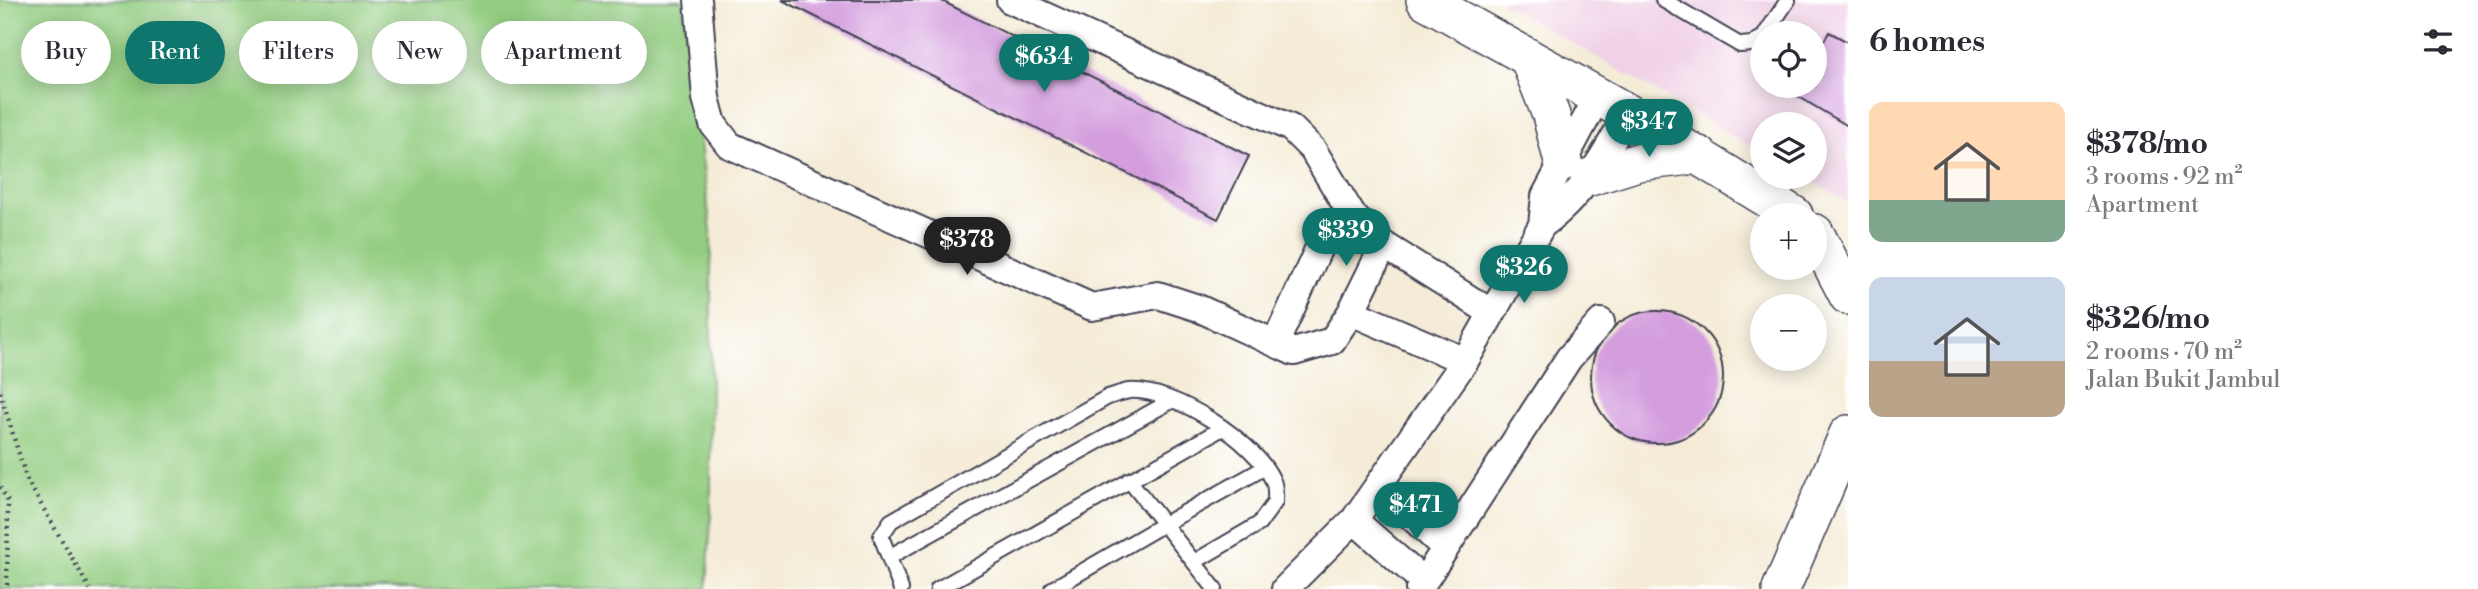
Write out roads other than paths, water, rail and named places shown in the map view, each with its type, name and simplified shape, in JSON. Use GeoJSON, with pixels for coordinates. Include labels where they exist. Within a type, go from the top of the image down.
{"type":"FeatureCollection","features":[{"type":"Feature","properties":{"kind":"street"},"geometry":{"type":"LineString","coordinates":[[698,0],[706,98],[713,124],[729,145],[1091,307],[1158,295],[1276,342],[1294,352],[1332,341],[1350,312],[1384,244]]}},
{"type":"Feature","properties":{"kind":"street"},"geometry":{"type":"LineString","coordinates":[[1010,0],[1291,128],[1313,150],[1352,215],[1384,244],[1492,313]]}},
{"type":"Feature","properties":{"kind":"street"},"geometry":{"type":"LineString","coordinates":[[1425,0],[1613,104],[1775,203]]}},
{"type":"Feature","properties":{"kind":"street"},"geometry":{"type":"LineString","coordinates":[[1528,57],[1576,170]]}},
{"type":"Feature","properties":{"kind":"street"},"geometry":{"type":"LineString","coordinates":[[1285,589],[1354,520],[1465,362],[1542,225],[1565,209],[1576,170],[1613,104]]}},
{"type":"Feature","properties":{"kind":"street"},"geometry":{"type":"LineString","coordinates":[[1576,170],[1699,155]]}},
{"type":"Feature","properties":{"kind":"street"},"geometry":{"type":"LineString","coordinates":[[1827,232],[1848,235]]}},
{"type":"Feature","properties":{"kind":"street"},"geometry":{"type":"LineString","coordinates":[[1827,237],[1848,248]]}},
{"type":"Feature","properties":{"kind":"street"},"geometry":{"type":"LineString","coordinates":[[1276,342],[1322,241]]}},
{"type":"Feature","properties":{"kind":"street"},"geometry":{"type":"LineString","coordinates":[[1827,254],[1848,296]]}},
{"type":"Feature","properties":{"kind":"street"},"geometry":{"type":"LineString","coordinates":[[1350,312],[1465,362]]}},
{"type":"Feature","properties":{"kind":"street"},"geometry":{"type":"LineString","coordinates":[[1354,520],[1421,585],[1569,358],[1601,322]]}},
{"type":"Feature","properties":{"kind":"street"},"geometry":{"type":"LineString","coordinates":[[1781,589],[1848,434]]}},
{"type":"Feature","properties":{"kind":"street"},"geometry":{"type":"LineString","coordinates":[[1379,486],[1445,548]]}},
{"type":"Feature","properties":{"kind":"lane"},"geometry":{"type":"LineString","coordinates":[[1663,0],[1740,45],[1750,44]]}},
{"type":"Feature","properties":{"kind":"lane"},"geometry":{"type":"LineString","coordinates":[[1774,21],[1788,0]]}},
{"type":"Feature","properties":{"kind":"lane"},"geometry":{"type":"LineString","coordinates":[[900,589],[881,536],[891,521],[1108,397],[1130,391],[1191,406],[1255,455],[1274,482],[1275,502],[1259,524],[1194,562]]}},
{"type":"Feature","properties":{"kind":"lane"},"geometry":{"type":"LineString","coordinates":[[889,557],[1173,400]]}},
{"type":"Feature","properties":{"kind":"lane"},"geometry":{"type":"LineString","coordinates":[[938,589],[1221,429]]}},
{"type":"Feature","properties":{"kind":"lane"},"geometry":{"type":"LineString","coordinates":[[1052,589],[1264,468]]}},
{"type":"Feature","properties":{"kind":"lane"},"geometry":{"type":"LineString","coordinates":[[1129,480],[1215,589]]}}]}
